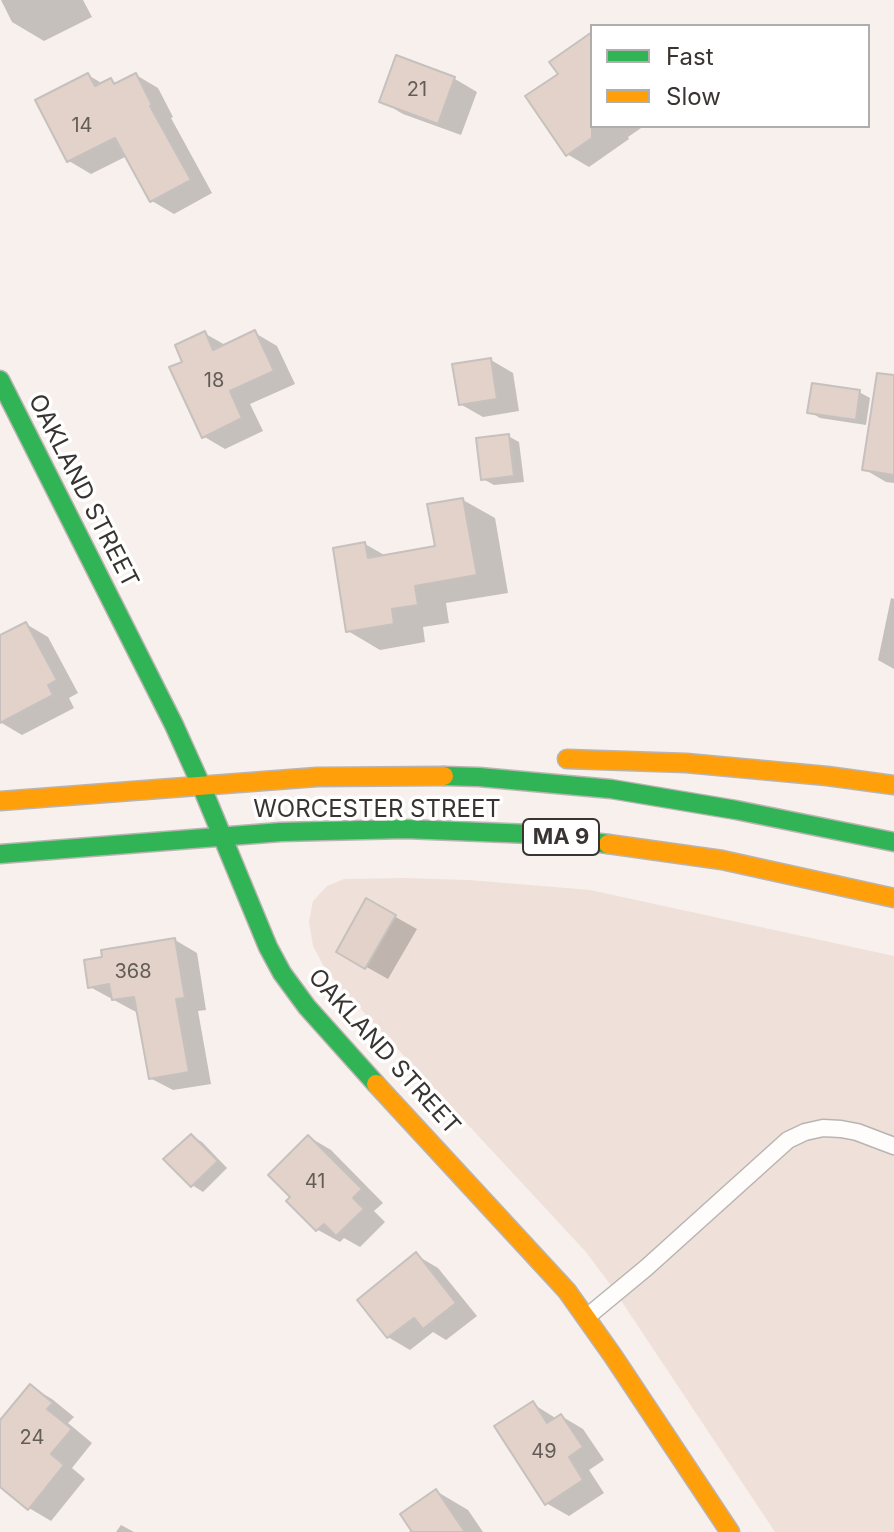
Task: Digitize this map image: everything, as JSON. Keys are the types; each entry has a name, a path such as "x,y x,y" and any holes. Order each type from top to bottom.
{"main road":[{"name":"OAKLAND STREET","path":"0,380 164,705 282,973 348,1053 550,1270 587,1317 730,1532"},
{"path":"547,760 686,763 894,785"},
{"path":"317,777 500,762"},
{"name":"WORCESTER STREET","path":"0,801 317,777 479,777 611,789 894,842"},
{"name":"WORCESTER STREET","path":"0,854 281,832 389,829 471,831 544,835 661,850 722,860 894,898"}],"lane":[{"path":"587,1317 788,1140 823,1128 841,1129 894,1146"}],"shaded area":[{"path":"405,878 590,890 894,956 894,1532 775,1532 586,1252 323,965 313,946 309,922 313,901 327,886 344,879"}],"building":[{"path":"590,33 592,138 566,156 525,96 558,74 549,62"},
{"path":"396,55 455,77 438,124 379,102"},
{"path":"88,73 95,86 111,78 114,84 136,73 150,106 191,180 150,202 115,138 67,162 35,100"},
{"path":"255,330 274,371 230,391 242,418 202,438 169,367 182,362 175,345 205,331 213,350"},
{"path":"491,358 497,399 459,405 452,364"},
{"path":"877,373 894,375 894,475 862,470"},
{"path":"812,383 860,390 856,420 807,413"},
{"path":"509,434 514,476 481,480 476,438"},
{"path":"463,498 477,575 415,586 418,605 392,609 394,624 346,632 333,548 365,542 368,558 435,546 427,504"},
{"path":"26,622 57,680 48,685 53,695 0,723 0,635"},
{"path":"366,898 396,915 365,969 336,952"},
{"path":"175,938 185,998 176,999 189,1072 149,1079 134,997 112,1000 109,984 88,988 84,960 102,957 101,950"},
{"path":"191,1134 218,1161 191,1187 163,1159"},
{"path":"308,1135 362,1189 353,1198 364,1209 336,1236 324,1224 316,1231 286,1201 290,1197 268,1175"},
{"path":"416,1252 456,1303 423,1329 414,1318 387,1338 357,1300"},
{"path":"30,1384 53,1403 47,1409 72,1429 51,1454 64,1465 28,1510 0,1487 0,1420"},
{"path":"533,1401 547,1423 561,1414 583,1447 569,1457 583,1480 545,1505 494,1426"},
{"path":"436,1489 465,1532 412,1532 400,1514"}],"traffic: fast":[{"path":"0,380 174,725 268,947 282,973 307,1007 376,1084"},
{"path":"444,776 611,789 894,842"},
{"path":"0,854 281,832 405,829 531,834 608,844"}],"traffic: slow":[{"path":"567,759 686,763 894,785"},
{"path":"0,801 317,777 444,776"},
{"path":"608,844 722,860 894,898"},
{"path":"376,1084 567,1291 730,1532"}]}
